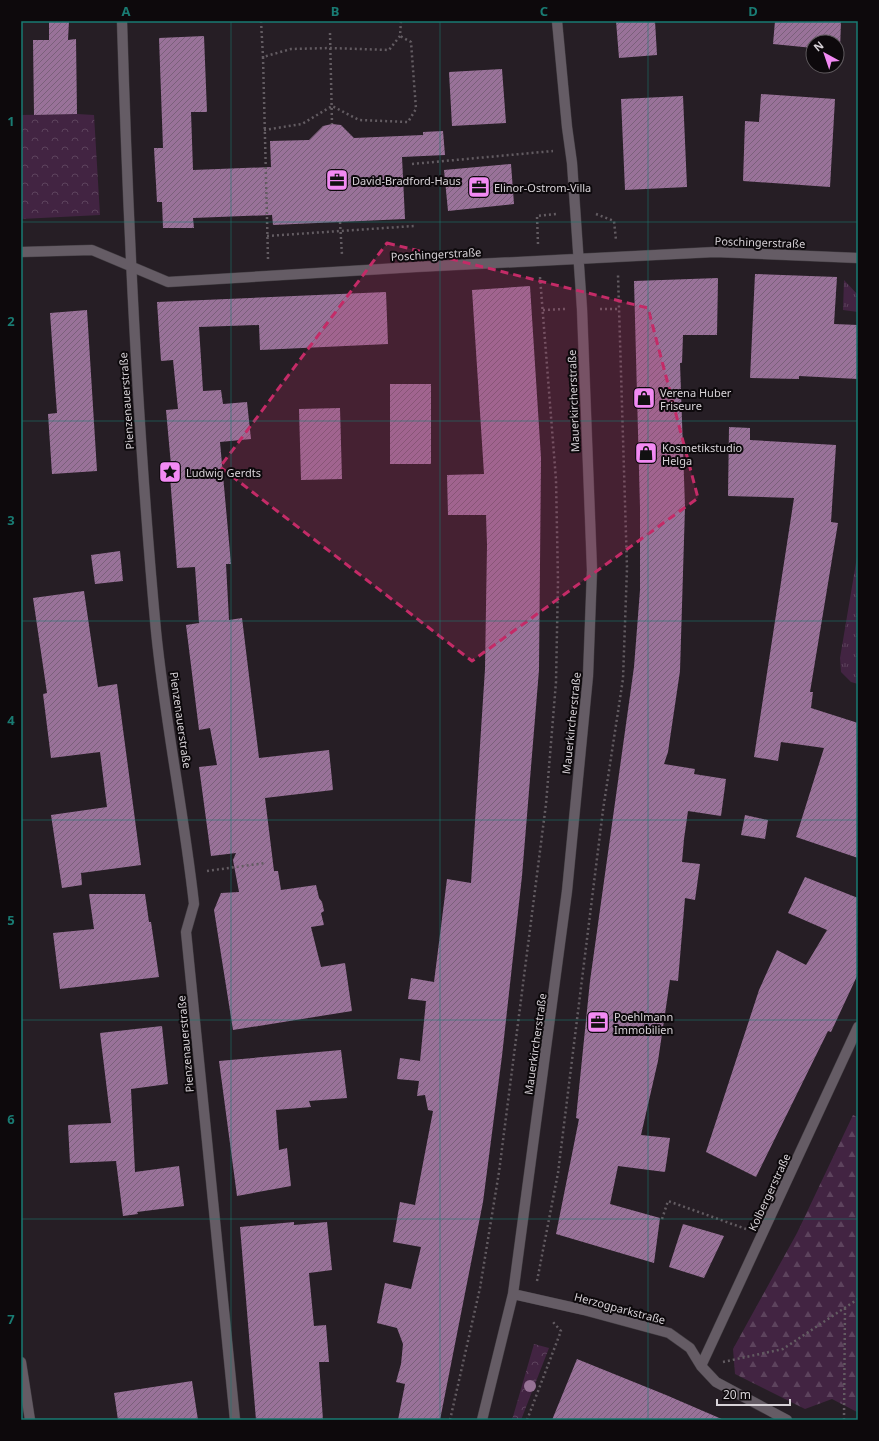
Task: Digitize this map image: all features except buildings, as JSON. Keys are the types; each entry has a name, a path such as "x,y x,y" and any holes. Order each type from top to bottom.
{"street":[{"name":"Pienzenauerstraße","path":"122,21 130,266 139,424 156,633 194,904 186,932 235,1420"},
{"name":"Mauerkircherstraße","path":"482,1420 513,1294 567,891 588,676 592,570 578,259 570,150 557,21"},
{"name":"Poschingerstraße","path":"21,252 92,250 168,282 268,275 715,252 858,258"},
{"name":"Kolbergerstraße","path":"701,1366 858,1027"},
{"name":"Herzogparkstraße","path":"513,1294 584,1310 669,1334 690,1348 701,1366 716,1382 787,1420"},
{"path":"21,1362 30,1420"}],"path":[{"path":"261,21 268,275"},
{"path":"263,57 291,49 330,48 389,50 400,36 402,21"},
{"path":"330,33 332,124"},
{"path":"332,106 359,120 408,122 416,110 411,42 400,36"},
{"path":"264,130 302,124 332,106"},
{"path":"412,164 570,150"},
{"path":"450,1420 480,1288 499,1172 546,804 556,682 558,581 556,480 539,261 537,216 557,214"},
{"path":"340,222 341,239"},
{"path":"267,236 414,226"},
{"path":"191,874 265,863"},
{"path":"662,1219 668,1201 762,1235"},
{"path":"701,1366 783,1349 858,1298"},
{"path":"844,1420 845,1307"}],"highlighted area":[{"path":"387,243 648,308 698,498 472,661 220,467"}],"green space":[{"path":"21,115 94,115 100,215 21,219"},
{"path":"844,280 858,295 858,312 843,310"},
{"path":"858,551 858,684 851,682 841,672 840,658"},
{"path":"853,1115 858,1117 858,1415 857,1412 832,1399 805,1409 735,1374 733,1349 797,1233"},
{"path":"534,1344 549,1348 521,1420 512,1420"}],"place":[{"name":"David-Bradford-Haus","path":"337,180"},
{"name":"Elinor-Ostrom-Villa","path":"479,187"},
{"name":"Verena Huber Friseure","path":"644,398"},
{"name":"Kosmetikstudio Helga","path":"646,453"},
{"name":"Ludwig Gerdts","path":"170,472"},
{"name":"Poehlmann Immobilien","path":"598,1022"}]}
